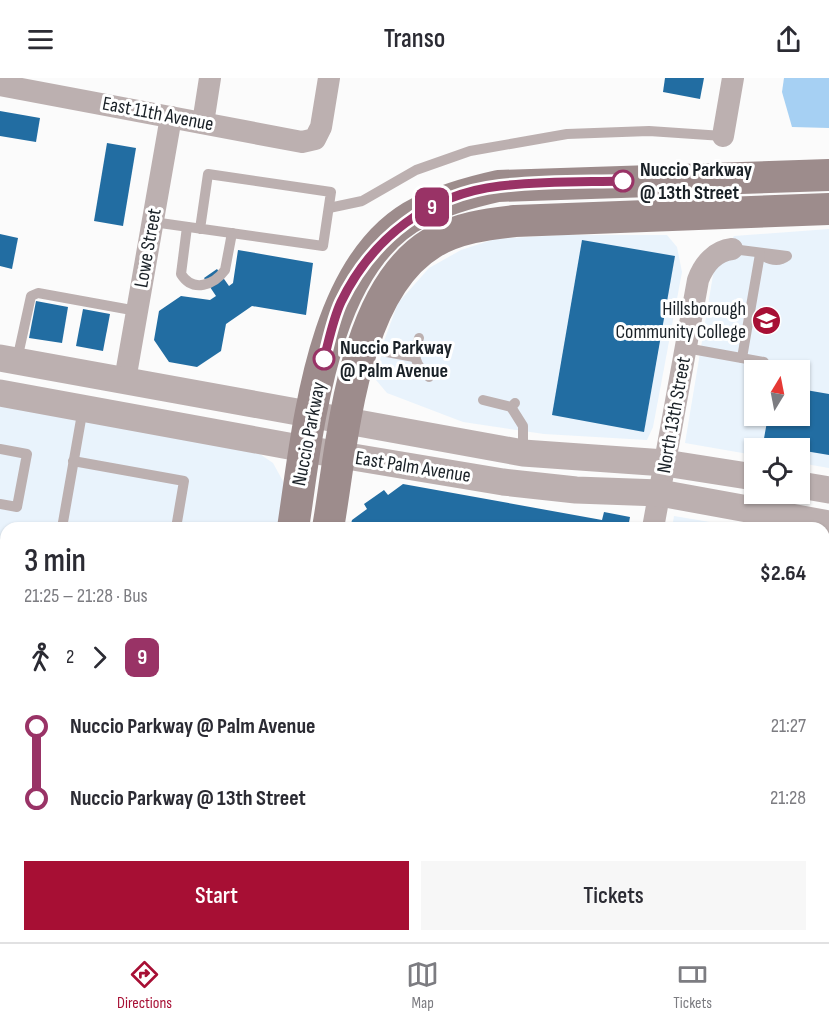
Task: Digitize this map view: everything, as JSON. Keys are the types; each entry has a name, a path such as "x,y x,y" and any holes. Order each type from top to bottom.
{"main road":[{"name":"Nuccio Parkway","path":"294,522 310,415 340,303 360,270 386,237 418,212 465,194 498,186 829,175"},
{"name":"Nuccio Parkway","path":"329,522 346,421 362,348 381,301 402,268 432,243 476,225 515,220 829,209"}],"street":[{"path":"203,123 210,78"},
{"name":"East 11th Avenue","path":"0,86 302,142 315,139 321,127 329,78"},
{"path":"723,136 733,78"},
{"name":"Lowe Street","path":"125,380 171,117"},
{"name":"North 13th Street","path":"654,522 701,273 717,254 732,249"},
{"name":"East Palm Avenue","path":"8,359 523,453 665,463 744,475"},
{"name":"East Palm Avenue","path":"0,393 305,449 513,483 576,490 660,493 818,522"},
{"path":"810,487 829,490"}],"lane":[{"path":"329,208 362,201 416,170 470,151 567,134 649,131 723,136"},
{"path":"153,222 200,229 323,246 331,192 208,174 200,229"},
{"path":"187,227 181,274 185,281 195,286 206,285 225,270 232,233"},
{"path":"732,249 760,254 742,358"},
{"path":"8,359 31,296 38,293 137,311"},
{"path":"419,338 414,357 420,369 429,377"},
{"path":"362,348 414,357"},
{"path":"686,348 753,360"},
{"path":"483,400 513,405 523,426 523,453"},
{"path":"63,522 83,408"},
{"path":"0,449 27,454 17,507 0,504"},
{"path":"74,461 184,481 177,522"}],"shaded area":[{"name":"Hillsborough Community College","path":"829,229 829,468 810,465 810,438 744,438 744,453 685,443 714,269 734,236"},
{"path":"562,235 667,235 677,247 682,272 653,427 647,440 544,434 463,422 387,393 376,380 384,341 398,303 429,268 461,250 495,239"},
{"path":"0,404 260,454 273,463 284,483 281,522 0,522"},
{"path":"674,516 710,522 673,522"}],"water":[{"path":"784,78 829,78 829,128 792,127 782,92"}],"building":[{"path":"665,78 704,78 700,99 663,92"},
{"path":"0,111 40,118 36,142 0,136"},
{"path":"107,143 136,148 123,226 94,221"},
{"path":"0,234 18,238 12,269 0,266"},
{"path":"582,240 675,256 644,432 552,415"},
{"path":"238,250 313,263 306,315 252,306 226,324 221,351 197,367 169,362 154,340 159,311 181,296 210,300 216,296 204,278 217,269 229,286 233,283"},
{"path":"36,301 68,307 62,343 29,338"},
{"path":"83,309 110,314 103,351 76,346"},
{"path":"810,391 829,394 829,455 810,452 810,438 764,438 766,426 810,426"},
{"path":"403,484 602,520 604,512 630,517 629,522 352,522 367,509 364,504 384,490 388,495"}],"bus line":[{"name":"9","path":"324,359 340,303 360,270 386,237 418,212 465,194 498,186 623,181"}],"place":[{"name":"Nuccio Parkway @ 13th Street","path":"623,181"},
{"name":"Hillsborough Community College","path":"767,320"},
{"name":"Nuccio Parkway @ Palm Avenue","path":"324,359"}]}
